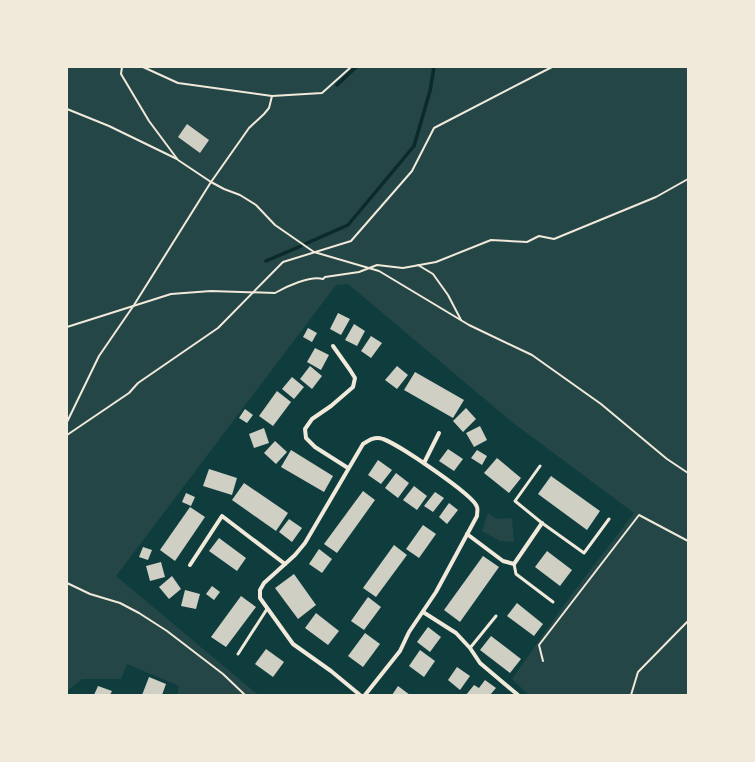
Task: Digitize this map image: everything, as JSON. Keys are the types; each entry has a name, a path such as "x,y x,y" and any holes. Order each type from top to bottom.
{"street":[{"path":"333,346 355,378 352,387 331,406 312,419 305,429 305,433 306,438 315,447 348,468"},
{"path":"424,463 438,433"},
{"path":"360,695 331,671 293,644 260,598 260,590 264,583 306,543 363,444 372,438 383,439 424,463 471,498 477,507 477,516 436,592 409,632 400,651 366,695"},
{"path":"190,565 222,516 285,564"},
{"path":"467,534 503,560 514,564 542,523"},
{"path":"423,612 456,633 470,648 480,664 518,695"}],"lane":[{"path":"540,466 516,501 542,523 584,553 609,519"},
{"path":"514,564 516,574 553,602"},
{"path":"238,654 267,609"},
{"path":"470,648 496,616"}],"path":[{"path":"122,67 121,74 149,121 178,160"},
{"path":"144,67 178,83 272,96 322,93 351,67"},
{"path":"67,435 129,393 138,383 218,328 283,262 351,240 412,171 434,128 552,67"},
{"path":"67,422 99,356 134,305 211,182 249,128 269,108 272,96"},
{"path":"67,109 108,126 178,160 211,182 240,195 256,205 275,225 314,252 379,271 461,321 532,355 601,404 667,459 688,473"},
{"path":"67,327 171,294 211,291 275,294 284,288 311,279 323,279 324,277 359,272 377,266 403,268 436,262 491,240 527,242 539,236 554,239 656,197 688,179"},
{"path":"418,265 433,274 448,295 461,321"},
{"path":"543,661 539,645 639,515 688,541"},
{"path":"67,583 90,594 120,604 139,613 167,631 223,674 245,695"},
{"path":"631,695 638,672 688,621"}],"shaded area":[{"path":"67,67 688,67 688,695 529,695 512,679 572,594 634,513 512,422 348,284 336,285 116,576 258,695 177,695 179,686 127,664 121,679 82,679 67,691"},
{"path":"488,513 497,519 512,518 514,542 500,541 482,531"}],"building":[{"path":"187,124 209,140 200,153 178,137"},
{"path":"338,313 350,319 341,335 330,329"},
{"path":"354,324 365,331 357,346 345,340"},
{"path":"308,328 317,333 312,342 303,337"},
{"path":"371,336 382,343 371,358 361,351"},
{"path":"315,348 329,355 321,370 307,362"},
{"path":"310,366 322,376 312,389 300,379"},
{"path":"397,366 408,375 397,389 385,380"},
{"path":"415,372 464,400 453,418 404,390"},
{"path":"292,377 304,387 294,399 282,389"},
{"path":"277,391 291,402 273,426 259,416"},
{"path":"466,408 476,419 463,432 453,421"},
{"path":"245,409 253,415 247,423 239,418"},
{"path":"480,426 487,440 474,447 466,433"},
{"path":"264,428 269,443 254,448 249,434"},
{"path":"275,441 287,452 276,464 264,453"},
{"path":"448,449 463,459 454,471 439,461"},
{"path":"291,450 333,476 324,492 281,467"},
{"path":"477,450 487,456 482,465 471,458"},
{"path":"497,458 521,478 509,493 484,473"},
{"path":"378,460 392,470 381,484 368,475"},
{"path":"209,469 237,478 232,495 203,486"},
{"path":"396,473 409,483 398,498 385,488"},
{"path":"551,476 600,511 587,530 538,494"},
{"path":"244,483 288,513 276,531 232,500"},
{"path":"414,486 427,496 417,510 403,500"},
{"path":"363,491 375,500 337,553 324,544"},
{"path":"435,492 444,498 433,512 424,506"},
{"path":"186,493 195,497 191,506 182,502"},
{"path":"449,503 458,510 447,524 439,517"},
{"path":"190,507 205,517 175,561 160,550"},
{"path":"289,519 302,528 292,542 279,532"},
{"path":"423,525 436,534 419,558 406,549"},
{"path":"219,538 246,558 237,571 209,551"},
{"path":"394,545 407,555 376,597 363,588"},
{"path":"143,547 152,550 148,560 139,557"},
{"path":"319,549 332,559 322,573 309,564"},
{"path":"547,551 572,570 560,586 535,567"},
{"path":"483,556 499,567 460,622 444,610"},
{"path":"161,562 165,577 150,581 146,566"},
{"path":"294,574 316,605 298,619 275,588"},
{"path":"172,576 181,589 169,599 159,587"},
{"path":"212,586 220,592 214,600 206,594"},
{"path":"185,590 200,594 196,609 181,606"},
{"path":"241,596 256,607 226,647 211,637"},
{"path":"368,597 381,607 364,630 351,621"},
{"path":"517,603 543,624 534,636 507,616"},
{"path":"316,613 339,631 328,645 305,628"},
{"path":"428,627 441,637 430,652 417,642"},
{"path":"365,633 380,644 363,667 348,656"},
{"path":"491,636 521,659 510,673 480,650"},
{"path":"266,649 284,662 273,677 255,664"},
{"path":"420,650 435,661 424,677 409,666"},
{"path":"457,667 470,676 460,690 448,680"},
{"path":"149,677 166,684 162,695 142,695"},
{"path":"485,680 496,688 490,695 466,695 474,685 479,688"},
{"path":"98,686 112,691 110,695 94,695"},
{"path":"398,686 410,695 392,695"}],"waterway":[{"path":"337,85 356,67"},
{"path":"305,244 348,225 414,146 430,91 434,67"},
{"path":"266,261 301,246"}]}
